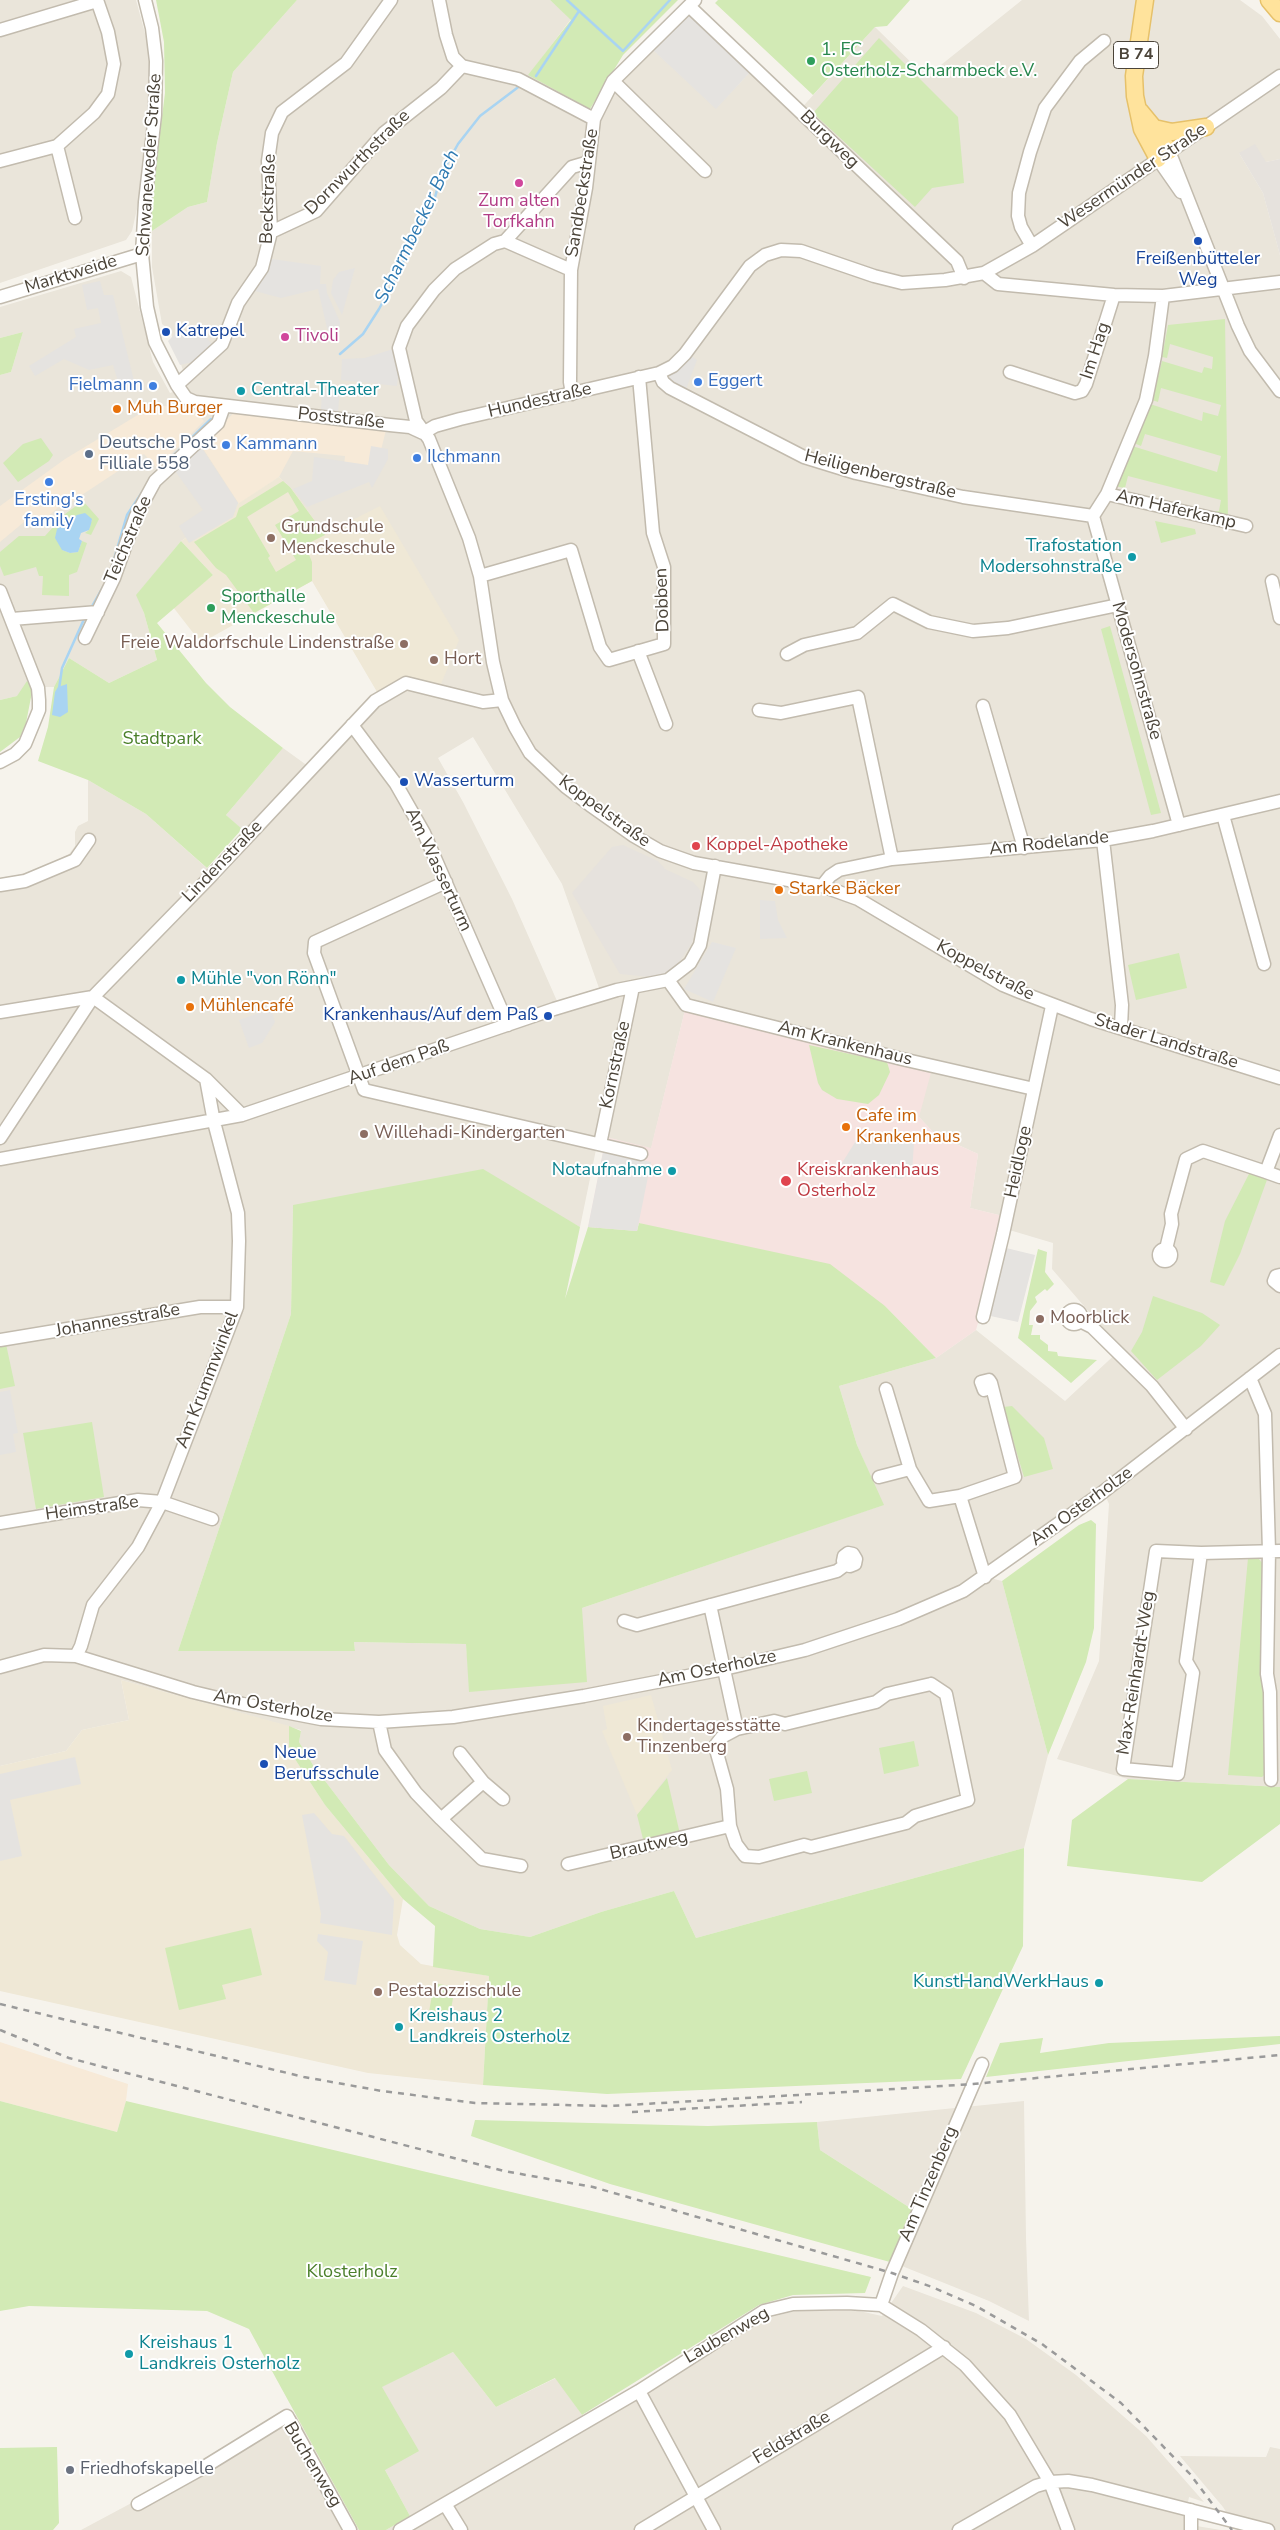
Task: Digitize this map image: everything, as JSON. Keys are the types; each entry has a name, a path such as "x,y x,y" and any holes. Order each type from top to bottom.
{"main road":[{"name":"B 74","path":"1138,109 1134,76 1145,0"},
{"path":"1269,0 1280,13"},
{"path":"1138,109 1154,128 1164,155"},
{"path":"1138,109 1142,129 1164,155"},
{"path":"1154,128 1172,132 1206,127"}],"street":[{"path":"0,30 97,0 108,32 114,64 108,94 94,113 57,146 0,160"},
{"name":"Schwaneweder Straße","path":"145,0 152,28 156,61 155,115 145,202 142,254 147,308 156,342 177,385"},
{"name":"Beckstraße","path":"177,385 222,344 238,303 262,268 272,232 268,161 272,133 282,112 346,63 391,0"},
{"path":"439,0 453,57 462,66 518,79 594,119"},
{"name":"Sandbeckstraße","path":"572,394 570,382 571,270 589,162 594,119 613,81 664,28 692,3"},
{"name":"Burgweg","path":"692,3 956,261 964,278"},
{"path":"1032,246 1021,227 1018,216 1019,193 1045,108 1080,61 1104,41"},
{"name":"Dornwurthstraße","path":"272,232 316,210 384,133 440,88 462,66"},
{"name":"Wesermünder Straße","path":"964,278 984,274 1032,246 1280,76"},
{"path":"613,81 705,171"},
{"path":"57,146 75,218"},
{"path":"1164,155 1201,229 1222,288 1250,351 1280,391"},
{"path":"571,270 505,241 572,167 589,162"},
{"name":"Koppelstraße","path":"505,241 488,247 455,269 434,290 407,326 399,348 416,421 429,439 469,538 480,576 493,662 502,700 514,727 530,753 566,787 634,836 660,851 681,859 822,886 858,899 1002,985 1052,1006"},
{"name":"Hundestraße","path":"423,433 436,426 460,419 639,378 659,373 673,366 685,354 750,266 764,255 781,250 801,251 874,276 902,283 964,278"},
{"name":"Marktweide","path":"0,297 142,254"},
{"path":"984,274 998,284 1114,295 1163,296 1280,282"},
{"name":"Im Hag","path":"1010,372 1075,393 1082,391 1114,295"},
{"path":"1093,516 1107,494 1146,400 1155,356 1163,296"},
{"name":"Heiligenbergstraße","path":"659,373 663,382 670,388 805,458 856,473 963,497 1093,516"},
{"name":"Dobben","path":"480,576 571,550 600,647 609,660 664,644 664,568 653,533 639,378"},
{"name":"Poststraße","path":"177,385 186,398 195,402 403,426 423,433"},
{"name":"Teichstraße","path":"85,638 91,612 114,578 136,516 155,481 218,423 224,406"},
{"name":"Am Haferkamp","path":"1107,494 1246,526"},
{"name":"Modersohnstraße","path":"1093,516 1180,825"},
{"path":"1272,581 1280,618"},
{"path":"0,591 12,619 30,672 38,688 39,700 35,722 25,744 15,754 0,762"},
{"path":"787,654 804,645 857,633 893,604 930,622 973,630 1008,628 1118,605"},
{"path":"12,619 91,612"},
{"path":"638,651 666,724"},
{"name":"Lindenstraße","path":"0,1138 93,997 375,701 406,683 483,702 502,700"},
{"path":"759,710 781,713 858,697 892,859"},
{"path":"984,706 1024,848"},
{"name":"Am Wasserturm","path":"352,725 396,784 424,833 508,1025"},
{"name":"Am Rodelande","path":"822,886 830,876 839,870 892,859 1103,840 1180,825 1280,801"},
{"path":"1222,814 1264,964"},
{"path":"0,886 24,881 75,860 89,840"},
{"path":"1103,840 1122,1005 1121,1027"},
{"name":"Auf dem Paß","path":"0,1159 214,1122 242,1115 618,990 668,980 690,963 700,945 715,866"},
{"path":"446,882 315,942 314,953 364,1090 641,1154"},
{"name":"Am Krankenhaus","path":"668,980 686,1005 902,1059 1034,1089"},
{"name":"Kornstraße","path":"600,1144 633,987"},
{"path":"0,1012 93,997 206,1079 242,1115"},
{"name":"Stader Landstraße","path":"1052,1006 1280,1078"},
{"name":"Heidloge","path":"983,1317 1004,1234 1052,1006"},
{"name":"Am Krummwinkel","path":"76,1656 81,1646 93,1605 138,1547 162,1502 237,1307 240,1242 238,1212 214,1122 206,1079"},
{"path":"1266,1172 1280,1135"},
{"path":"1166,1249 1172,1224 1171,1214 1186,1159 1203,1151 1280,1177"},
{"path":"1280,1275 1276,1276 1274,1281 1280,1286"},
{"name":"Johannesstraße","path":"0,1340 200,1307 237,1307"},
{"path":"1080,1321 1092,1327 1152,1386 1186,1428"},
{"name":"Am Osterholze","path":"0,1667 44,1656 76,1656 193,1692 243,1704 321,1719 379,1722 452,1717 584,1696 724,1669 805,1650 898,1619 963,1591 1099,1495 1280,1355"},
{"path":"1250,1378 1265,1414 1274,1551 1267,1645 1275,1729 1271,1780"},
{"path":"886,1390 910,1468 929,1500 960,1496 1015,1477 991,1387"},
{"path":"879,1477 910,1468"},
{"path":"960,1496 985,1577"},
{"name":"Heimstraße","path":"0,1523 138,1500 162,1502 212,1518"},
{"name":"Max-Reinhardt-Weg","path":"1201,1553 1186,1661 1193,1673 1178,1774 1122,1769 1156,1551 1201,1553 1274,1551"},
{"path":"624,1621 637,1625 837,1570 845,1565"},
{"path":"710,1605 738,1729"},
{"path":"931,1684 946,1694 968,1800 915,1816 906,1824 811,1847 804,1845 759,1857 745,1856 736,1844 730,1826 727,1789 715,1746 722,1737 738,1729 774,1721 786,1724 876,1702 886,1694 931,1684"},
{"path":"379,1722 385,1750 416,1793 441,1819 482,1860 521,1866"},
{"path":"460,1753 483,1782 503,1799"},
{"path":"441,1819 483,1782"},
{"name":"Brautweg","path":"568,1864 730,1826"},
{"name":"Am Tinzenberg","path":"881,2305 892,2273 982,2064"},
{"name":"Laubenweg","path":"400,2530 639,2390 764,2312 793,2304 881,2305"},
{"path":"881,2305 944,2347 965,2366 1010,2415 1050,2482 1068,2530"},
{"name":"Feldstraße","path":"641,2530 944,2347"},
{"path":"639,2390 714,2530"},
{"name":"Buchenweg","path":"138,2504 201,2470 287,2416 350,2530"},
{"path":"959,2530 1021,2493 1050,2482 1068,2481 1092,2485 1268,2530"},
{"path":"445,2504 461,2530"},
{"path":"1191,2510 1191,2530"}],"shaded area":[{"path":"0,0 136,0 153,63 152,142 132,231 126,240 0,283"},
{"path":"297,0 550,0 571,19 529,75 598,113 615,84 648,45 716,108 752,70 797,113 875,27 926,77 1022,0 1240,0 1262,16 1280,39 1280,159 1266,162 1239,153 1263,193 1280,255 1280,1787 1128,1779 1057,1759 1099,1661 1109,1504 1102,1488 986,1577 1002,1581 1048,1755 1024,1848 696,1938 674,1891 601,1912 530,1937 480,1929 429,1906 389,1865 313,1765 299,1742 301,1730 121,1680 129,1720 82,1730 66,1751 0,1766 0,880 39,869 69,854 75,846 75,832 78,826 88,821 88,780 146,814 219,879 254,841 226,815 283,748 312,769 389,693 325,535 290,487 279,477 181,541 137,595 157,660 109,683 69,658 54,687 33,687 17,696 0,700 0,375 11,372 23,332 0,338 0,307 121,271 131,277 153,362 170,393 188,386 170,330 162,324 152,267 152,231 188,207 207,202 217,143 233,72","holes":["473,737 562,884 599,988 557,1001 512,899 463,802 438,758","685,1010 919,1117 936,1135 978,1154 970,1208 1007,1217 1006,1229 1053,1243 1052,1269 1121,1349 1065,1401 976,1330 936,1358 839,1386 857,1445 883,1505 582,1608 470,1692 466,1644 354,1642 355,1651 178,1651 291,1314 293,1205 569,1221 580,1227 599,1135 651,1149"]},
{"path":"689,12 752,70 716,109 653,50"},
{"path":"1255,144 1266,162 1280,159 1280,255 1263,193 1239,153"},
{"path":"272,259 321,266 320,284 326,284 327,293 340,322 339,331 330,333 327,328 318,289 281,298 255,291"},
{"path":"355,268 342,315 331,293 333,280 339,272"},
{"path":"100,281 104,295 113,295 134,381 119,385 113,365 89,370 64,359 35,376 29,366 76,337 74,329 101,323 98,308 87,310 82,285"},
{"path":"198,329 212,344 196,361 180,365 168,341 176,333"},
{"path":"393,349 399,368 397,386 341,380 342,359 365,358"},
{"path":"690,355 697,360 685,392 667,378"},
{"path":"322,388 340,389 338,413 321,412"},
{"path":"158,405 194,410 204,421 157,468 144,454 62,508 60,506 40,523 28,526 24,522 0,542 0,506 65,459 146,410"},
{"path":"235,412 386,430 376,470 344,466 345,456 293,451 279,477 239,504 200,444"},
{"path":"199,444 238,503 233,517 189,543 179,526 203,510 173,468"},
{"path":"371,446 388,449 388,459 372,488 369,482 307,507 293,489 312,481 314,457 368,465"},
{"path":"279,477 290,487 325,534 380,506 459,640 439,689 406,683 380,697 312,581 201,643 173,607 213,575 181,541"},
{"path":"623,845 658,861 665,869 693,882 700,890 702,898 692,943 677,965 665,974 650,977 620,974 572,893 612,847"},
{"path":"760,900 775,901 778,920 787,938 760,939"},
{"path":"712,942 736,948 713,1002 684,989"},
{"path":"271,1009 275,1022 262,1043 249,1048 239,1020"},
{"name":"Kreiskrankenhaus Osterholz","path":"685,1010 932,1069 919,1117 936,1135 978,1154 970,1208 1007,1217 976,1330 936,1358 885,1306 639,1223 637,1231 588,1227 606,1137 651,1148"},
{"path":"857,1139 914,1142 912,1173 901,1179 839,1168"},
{"path":"603,1152 651,1162 637,1231 588,1227"},
{"path":"1002,1247 1035,1255 1018,1322 986,1315"},
{"path":"10,1390 18,1433 13,1434 16,1452 0,1455 0,1392"},
{"path":"121,1680 289,1726 289,1750 325,1805 403,1899 397,1935 400,1945 421,1964 489,1976 483,2085 368,2073 0,1991 0,1766 66,1751 82,1730 129,1720"},
{"path":"651,1695 672,1770 637,1815 602,1731 607,1729 603,1706"},
{"path":"75,1757 81,1784 10,1800 22,1856 0,1861 0,1774"},
{"path":"314,1813 332,1834 344,1836 394,1900 392,1935 320,1923 321,1914 302,1815"},
{"path":"318,1934 363,1941 356,1985 324,1980 328,1952 317,1941"},
{"path":"0,2042 128,2084 126,2101 117,2132 0,2101"},
{"path":"1024,2101 1029,2321 989,2301 897,2264 918,2213 820,2150 817,2122"},
{"path":"903,2286 976,2313 1026,2339 1076,2375 1146,2436 1204,2502 1189,2497 1184,2524 1221,2530 386,2530 410,2516 385,2470 381,2387 453,2352 496,2407 556,2378 589,2425 731,2337 768,2318 795,2311 859,2311 882,2316"},
{"path":"296,2415 359,2530 81,2530"},
{"path":"1270,2447 1280,2449 1280,2530 1238,2530 1223,2507 1180,2456 1266,2457"}],"green space":[{"path":"156,0 297,0 233,72 217,143 207,202 188,207 152,231 151,205 165,93 164,42"},
{"path":"550,0 678,0 623,55 590,109 528,75 571,20"},
{"name":"1. FC Osterholz-Scharmbeck e.V.","path":"718,0 910,0 887,26 875,27 813,95 715,3"},
{"path":"879,38 958,117 964,183 932,188 915,207 813,113"},
{"path":"1225,319 1228,518 1213,515 1214,511 1219,511 1221,500 1128,476 1125,488 1114,486 1132,446 1217,472 1221,456 1145,434 1141,446 1134,443 1150,404 1202,421 1203,412 1218,416 1221,405 1161,388 1158,402 1152,400 1162,361 1202,373 1204,367 1212,369 1213,357 1170,344 1167,358 1162,357 1168,325"},
{"path":"23,332 11,372 0,375 0,338"},
{"path":"41,438 53,455 49,461 18,482 3,463 23,444"},
{"path":"283,481 290,487 325,535 305,545 312,562 312,581 254,613 226,575 216,568 194,542 236,517 239,508","holes":["288,492 299,511 275,525 296,560 276,572 268,558 270,556 247,517"]},
{"path":"83,501 99,519 91,535 85,533 89,530 92,519 62,550 70,553 78,552 82,541 87,543 77,572 69,575 69,596 42,595 43,576 39,576 36,567 4,576 0,566 0,552 19,536 45,536 65,514"},
{"path":"1155,521 1195,529 1196,534 1161,543"},
{"name":"Stadtpark","path":"181,541 213,575 157,623 206,683 230,707 283,748 226,815 242,829 207,868 146,814 88,780 38,761 48,727 54,687 69,658 109,683 157,660 144,613 136,595"},
{"path":"1110,626 1161,813 1151,815 1101,629"},
{"path":"27,681 33,687 26,723 20,737 0,752 0,700 17,696"},
{"path":"1179,953 1187,988 1136,1000 1128,965"},
{"path":"809,1045 887,1062 890,1072 879,1095 868,1104 837,1099 822,1090 818,1083"},
{"path":"483,1169 580,1227 565,1299 588,1227 637,1231 639,1223 830,1264 885,1306 936,1358 839,1386 857,1445 884,1505 582,1608 587,1682 469,1692 466,1644 354,1642 355,1651 178,1651 291,1314 293,1205"},
{"path":"1251,1170 1268,1177 1240,1254 1224,1286 1210,1282 1225,1221"},
{"path":"1038,1249 1047,1252 1045,1272 1054,1284 1047,1291 1045,1289 1035,1297 1037,1302 1030,1311 1029,1325 1033,1325 1031,1335 1040,1335 1040,1339 1048,1345 1048,1351 1057,1352 1058,1356 1097,1360 1071,1383 1018,1338"},
{"path":"1153,1296 1202,1313 1220,1325 1201,1346 1157,1380 1131,1351 1142,1332"},
{"path":"6,1344 15,1386 0,1389 0,1346"},
{"path":"1012,1406 1044,1438 1053,1469 1024,1477 1003,1407"},
{"path":"92,1422 104,1497 36,1509 23,1433"},
{"path":"1091,1520 1096,1524 1094,1628 1086,1662 1048,1755 1002,1581 1079,1525"},
{"path":"1250,1556 1258,1558 1263,1564 1268,1771 1262,1777 1228,1775 1248,1558"},
{"path":"289,1726 301,1731 299,1742 313,1765 389,1865 429,1906 480,1929 530,1937 601,1912 674,1891 696,1938 1024,1848 1023,1946 961,2079 607,2094 483,2085 489,1976 433,1967 435,1926 403,1899 325,1805 289,1750"},
{"path":"914,1741 919,1766 884,1774 879,1748"},
{"path":"807,1771 812,1793 774,1801 769,1779"},
{"path":"667,1778 680,1834 644,1843 637,1815"},
{"path":"1128,1779 1280,1787 1280,1824 1202,1882 1067,1866 1072,1820"},
{"path":"251,1928 262,1975 222,1985 226,1999 179,2010 165,1948"},
{"path":"434,1983 455,1987 450,2015 429,2012"},
{"path":"1280,2036 1280,2044 986,2077 1000,2043 1043,2038 1040,2053 1109,2043"},
{"name":"Klosterholz","path":"0,2101 117,2132 126,2101 871,2277 865,2293 793,2295 759,2305 582,2415 555,2378 496,2407 453,2352 382,2387 419,2451 385,2470 410,2516 386,2530 359,2530 249,2329 207,2311 29,2306 0,2311"},
{"path":"475,2120 708,2126 817,2122 820,2150 918,2213 897,2264 610,2184 471,2136"},
{"path":"57,2447 59,2523 53,2530 0,2530 0,2448"}],"water":[{"path":"85,513 92,519 89,530 81,533 79,539 82,541 78,552 70,553 62,550 55,538 57,529 77,515"},
{"path":"67,684 68,712 60,717 52,715 55,692 58,687"}],"waterway":[{"path":"567,0 623,51 670,0"},
{"name":"Scharmbecker Bach","path":"536,76 579,11"},
{"name":"Scharmbecker Bach","path":"340,354 363,334 379,309 400,270 415,233 434,201 441,175 458,144 480,116 521,85"},
{"name":"Scharmbecker Bach","path":"171,458 211,419"},
{"name":"Scharmbecker Bach","path":"112,566 127,515 143,491"},
{"name":"Scharmbecker Bach","path":"91,608 103,587"},
{"name":"Scharmbecker Bach","path":"59,689 62,668 85,617"}],"railway":[{"path":"0,2004 304,2077 382,2091 475,2103 610,2106 831,2093 973,2084 1280,2055"},
{"path":"0,2030 69,2058 504,2171 593,2187 892,2273 932,2287 976,2306 1042,2344 1121,2403 1190,2474 1232,2530"},
{"path":"632,2112 802,2102"}],"place":[{"name":"1. FC Osterholz-Scharmbeck e.V.","path":"811,61"},
{"name":"Zum alten Torfkahn","path":"519,183"},
{"name":"Freißenbütteler Weg","path":"1198,241"},
{"name":"Katrepel","path":"166,332"},
{"name":"Tivoli","path":"285,337"},
{"name":"Eggert","path":"698,382"},
{"name":"Fielmann","path":"153,386"},
{"name":"Central-Theater","path":"241,391"},
{"name":"Muh Burger","path":"117,409"},
{"name":"Kammann","path":"226,445"},
{"name":"Deutsche Post Filliale 558","path":"89,454"},
{"name":"Ilchmann","path":"417,458"},
{"name":"Ersting's family","path":"49,482"},
{"name":"Grundschule Menckeschule","path":"271,538"},
{"name":"Trafostation Modersohnstraße","path":"1132,557"},
{"name":"Sporthalle Menckeschule","path":"211,608"},
{"name":"Freie Waldorfschule Lindenstraße","path":"404,644"},
{"name":"Hort","path":"434,660"},
{"name":"Wasserturm","path":"404,782"},
{"name":"Koppel-Apotheke","path":"696,846"},
{"name":"Starke Bäcker","path":"779,890"},
{"name":"Mühle \"von Rönn\"","path":"181,980"},
{"name":"Mühlencafé","path":"190,1007"},
{"name":"Krankenhaus/Auf dem Paß","path":"548,1016"},
{"name":"Cafe im Krankenhaus","path":"846,1127"},
{"name":"Willehadi-Kindergarten","path":"364,1134"},
{"name":"Notaufnahme","path":"672,1171"},
{"name":"Kreiskrankenhaus Osterholz","path":"786,1181"},
{"name":"Moorblick","path":"1040,1319"},
{"name":"Kindertagesstätte Tinzenberg","path":"627,1737"},
{"name":"Neue Berufsschule","path":"264,1764"},
{"name":"KunstHandWerkHaus","path":"1099,1983"},
{"name":"Pestalozzischule","path":"378,1992"},
{"name":"Kreishaus 2 Landkreis Osterholz","path":"399,2027"},
{"name":"Kreishaus 1 Landkreis Osterholz","path":"129,2354"},
{"name":"Friedhofskapelle","path":"70,2470"}]}
